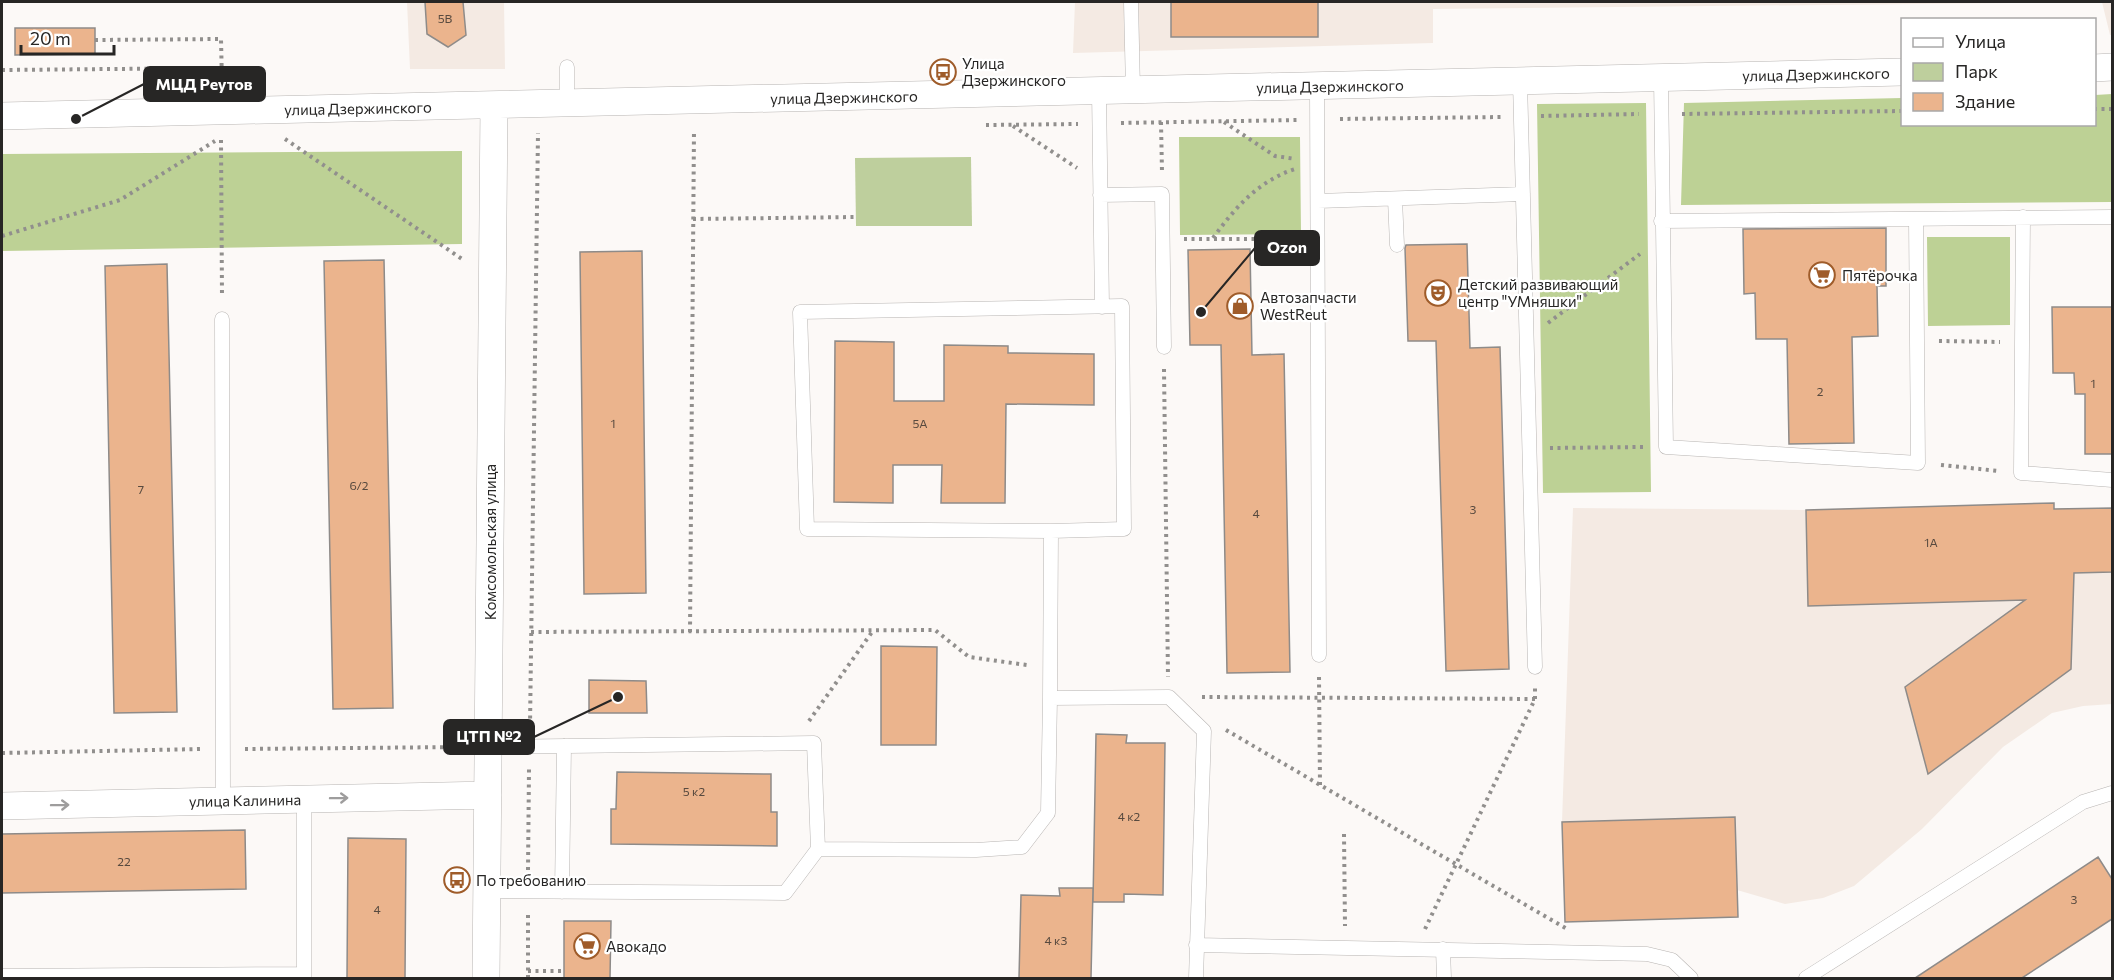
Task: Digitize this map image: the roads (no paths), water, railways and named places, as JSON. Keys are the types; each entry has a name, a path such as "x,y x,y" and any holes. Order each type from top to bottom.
{"street":[{"path":"2096,68 2112,67"},
{"name":"улица Дзержинского","path":"2,116 1901,72"},
{"name":"Комсомольская улица","path":"486,978 494,106"},
{"name":"улица Калинина","path":"2,806 488,795"}],"lane":[{"path":"1131,2 1133,90"},
{"path":"567,67 567,103"},
{"path":"1661,78 1661,239 1666,447 1918,463 1916,219"},
{"path":"1521,81 1535,667"},
{"path":"1317,86 1319,655"},
{"path":"1099,91 1102,306"},
{"path":"1100,195 1162,194 1164,347"},
{"path":"1318,201 1523,194"},
{"path":"1395,199 1397,245"},
{"path":"1661,221 2112,217"},
{"path":"2023,218 2020,473 2112,480"},
{"path":"1122,306 1124,529 1051,531 807,529 800,312 1122,306"},
{"path":"222,319 223,801"},
{"path":"818,849 1022,847 1048,813 1051,531"},
{"path":"1050,698 1169,696 1204,731 1196,978"},
{"path":"488,891 784,893 818,849 814,743 489,747"},
{"path":"562,892 564,746"},
{"path":"1806,978 2083,802 2112,793"},
{"path":"2,976 304,976 304,799"},
{"path":"1196,945 1647,954 1672,960 1691,978"},
{"path":"1443,949 1443,978"}],"place":[{"name":"Улица Дзержинского","path":"943,72"},
{"name":"МЦД Реутов","path":"76,119"},
{"name":"Пятёрочка","path":"1822,275"},
{"name":"Детский развивающий центр \"УМняшки\"","path":"1438,293"},
{"name":"Автозапчасти WestReut","path":"1240,306"},
{"name":"Ozon","path":"1201,312"},
{"name":"ЦТП №2","path":"618,697"},
{"name":"По требованию","path":"457,880"},
{"name":"Авокадо","path":"587,946"}]}
